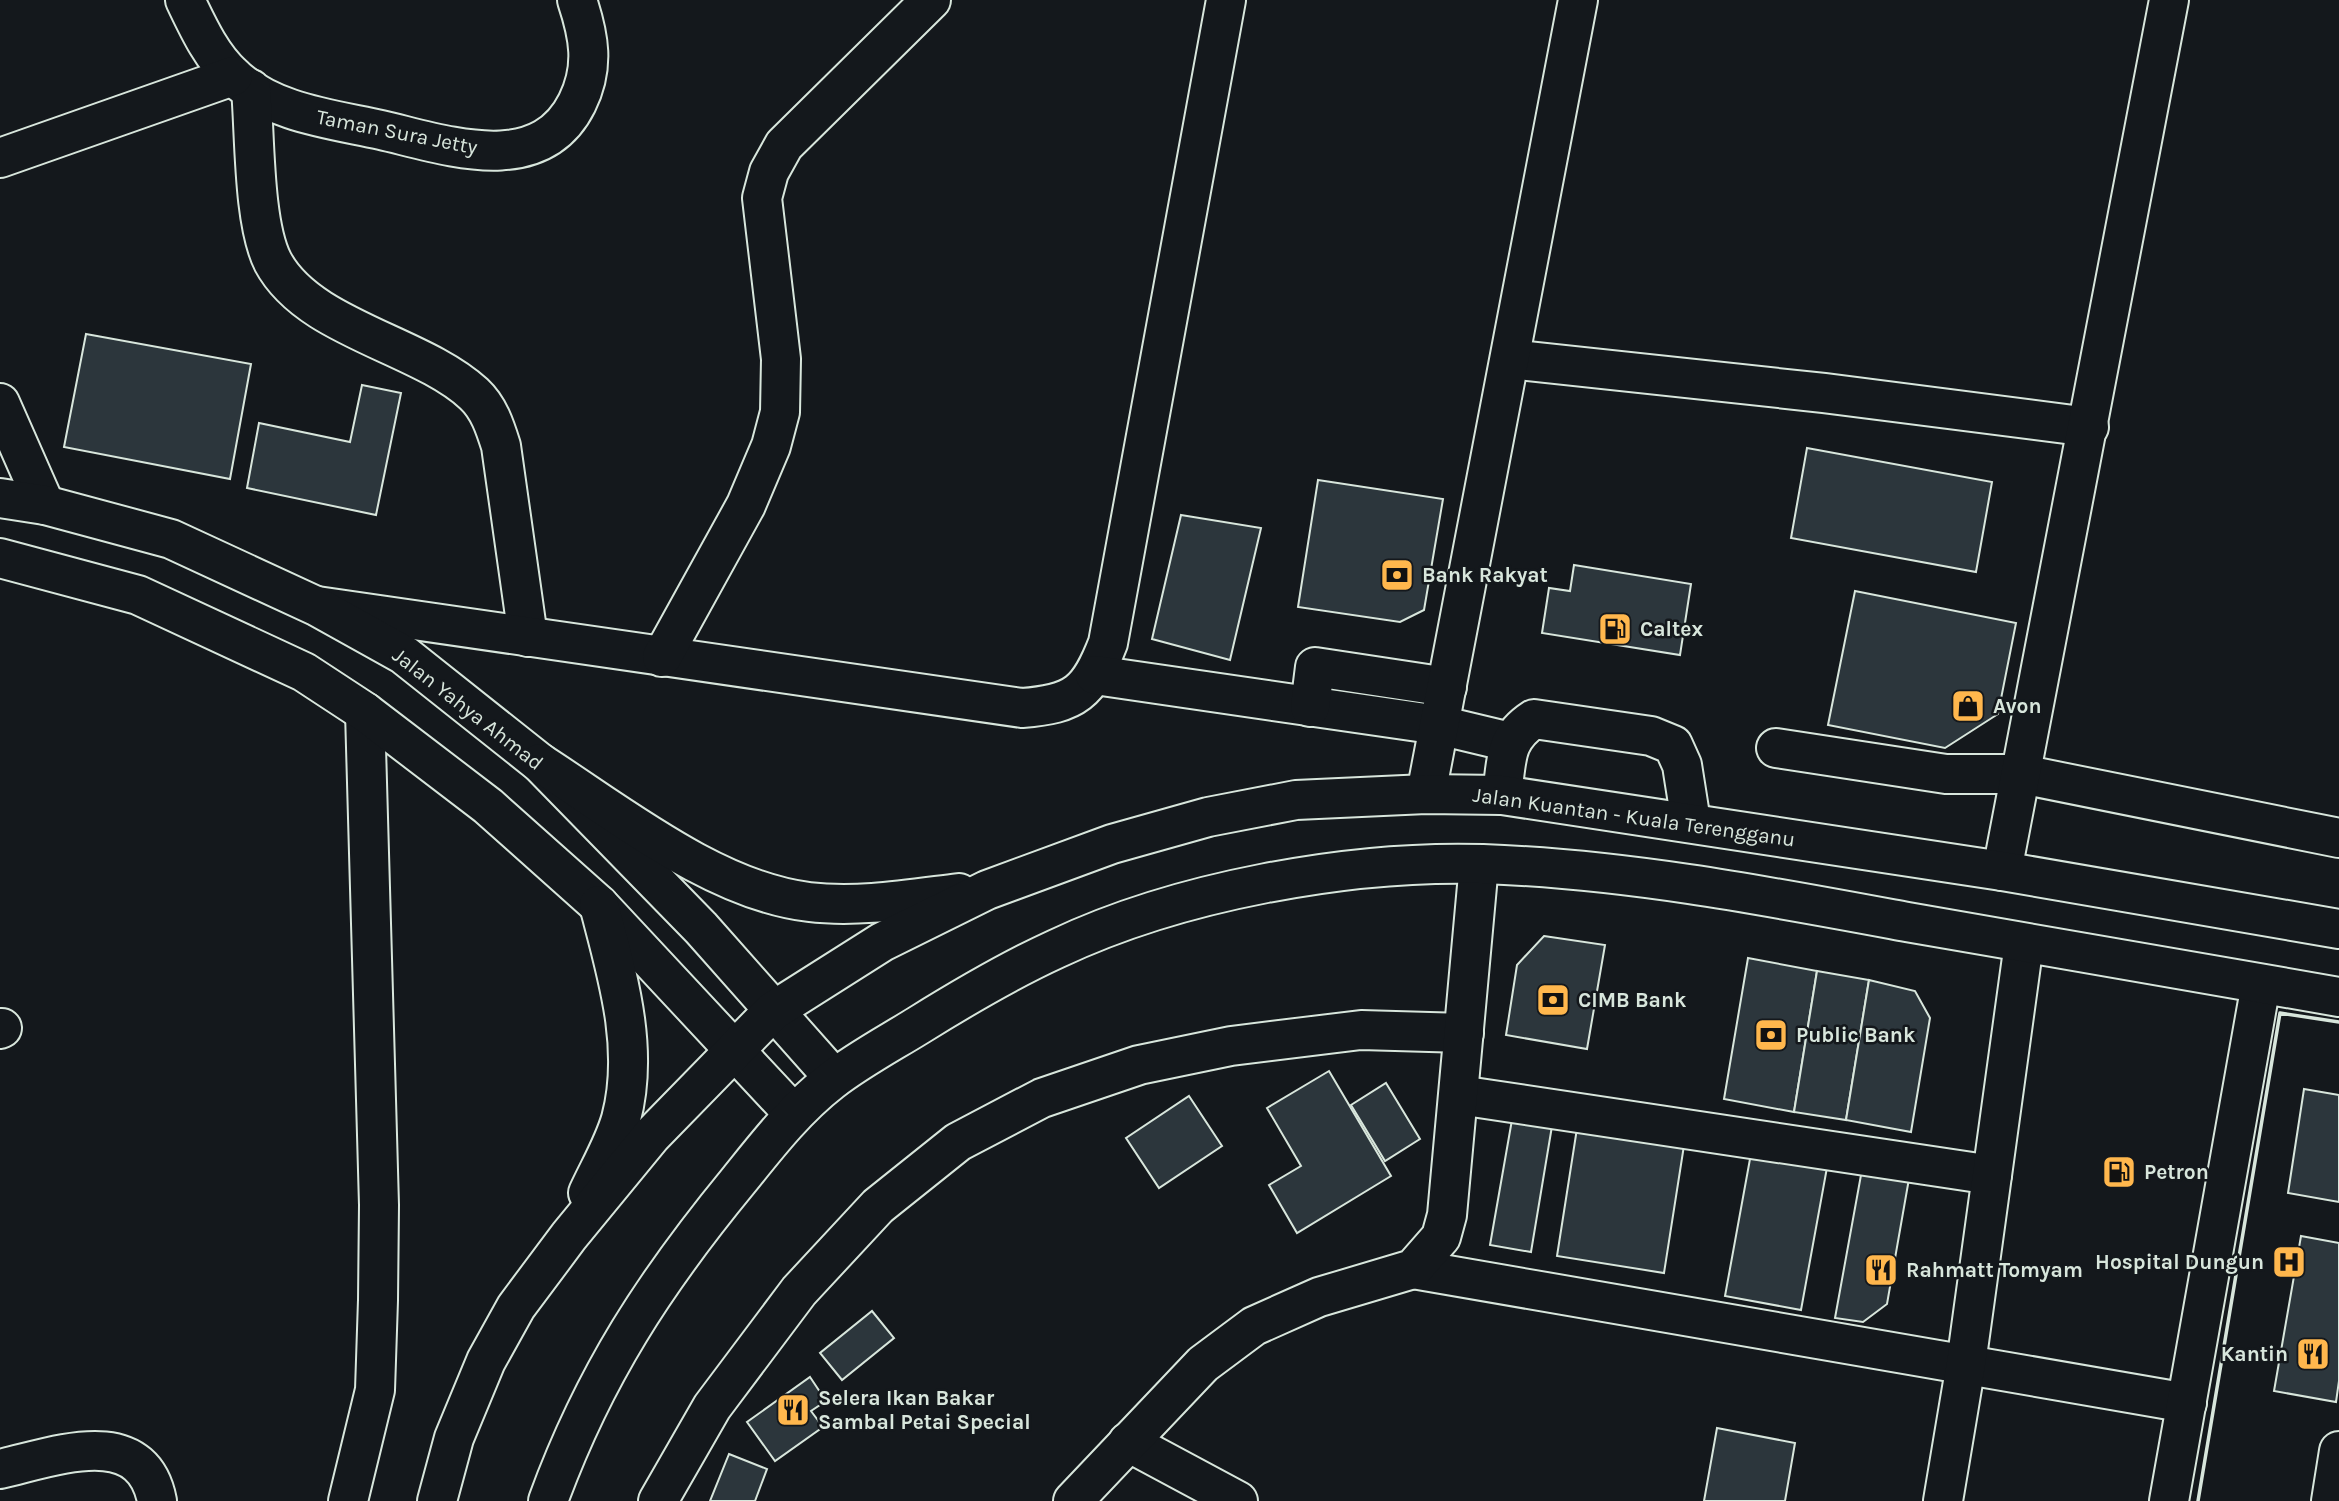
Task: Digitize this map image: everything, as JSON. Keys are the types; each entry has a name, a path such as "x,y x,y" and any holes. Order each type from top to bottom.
{"main road":[{"name":"Taman Sura Jetty","path":"186,0 202,38 242,83 267,100 306,114 466,149 496,152 523,148 547,139 568,121 582,92 590,66 587,31 577,0"},
{"path":"662,657 746,505 771,446 780,412 781,359 762,198 769,172 784,145 931,0"},
{"path":"316,606 1022,708 1055,706 1078,693 1095,675 1108,643 1226,0"},
{"path":"1426,794 1578,0"},
{"path":"2002,871 2169,0"},
{"path":"0,158 242,83 265,240 285,282 306,301 454,379 476,396 492,419 501,446 528,638"},
{"path":"1510,359 1824,393 2089,428"},
{"path":"0,403 45,505"},
{"name":"Jalan Yahya Ahmad","path":"0,498 45,505 171,539 316,606 404,655 540,763 701,928 834,1078"},
{"path":"4,564 138,595 304,672 365,712 488,806 599,905 733,1053 793,1113"},
{"path":"1310,707 1315,667 1447,687"},
{"path":"1095,675 1439,725 1510,742"},
{"path":"348,1501 375,1390 378,1300 379,1205 365,712"},
{"path":"1502,795 1510,742 1517,730 1534,719 1651,736 1673,745 1682,765 1691,821"},
{"path":"1776,748 1946,774 2021,774 2339,838"},
{"path":"540,763 714,873 776,896 810,902 872,903 987,890"},
{"name":"Jalan Kuantan - Kuala Terengganu","path":"437,1501 454,1438 486,1361 516,1307 569,1236 652,1135 774,1011 882,942 987,890 1112,844 1209,817 1296,800 1426,794 1502,795 1691,821 2339,929"},
{"path":"1413,1269 1441,1237 1447,1214 1479,864"},
{"path":"548,1501 563,1460 628,1330 681,1251 793,1113 834,1078 986,983 1061,946 1130,920 1215,895 1296,877 1364,869 1479,864 1618,874 1768,896 2339,997"},
{"path":"569,1236 621,1119 627,1075 622,993 599,905"},
{"path":"1943,1501 1966,1364 2024,943"},
{"path":"2169,1501 2261,984"},
{"path":"658,1501 712,1407 799,1291 878,1206 958,1142 1042,1098 1139,1065 1231,1046 1361,1030 1464,1033"},
{"path":"1459,1095 1992,1175"},
{"path":"1073,1501 1203,1364 1254,1326 1318,1297 1413,1269 2186,1403"},
{"path":"1128,1443 1238,1501"},
{"path":"0,1469 77,1451 95,1450 123,1455 148,1472 157,1501"},
{"path":"2331,1501 2339,1451"}],"building":[{"path":"86,334 251,364 230,479 64,447"},
{"path":"362,385 401,393 376,515 247,488 259,423 350,442"},
{"path":"1807,448 1992,482 1976,572 1791,538"},
{"path":"1318,480 1443,499 1424,610 1400,622 1298,607"},
{"path":"1181,515 1261,528 1230,660 1152,639"},
{"path":"1574,565 1691,584 1680,655 1542,633 1549,588 1570,591"},
{"path":"1855,591 2016,623 1998,714 1945,748 1828,725"},
{"name":"CIMB Bank","path":"1544,936 1605,945 1587,1049 1506,1035 1517,965"},
{"name":"Public Bank","path":"1748,958 1817,971 1794,1112 1724,1099"},
{"path":"1817,971 1869,980 1846,1120 1794,1112"},
{"path":"1869,980 1915,991 1930,1018 1911,1132 1846,1120"},
{"path":"1329,1071 1391,1176 1297,1233 1269,1185 1301,1166 1267,1108"},
{"path":"1386,1083 1420,1139 1385,1161 1351,1105"},
{"path":"2304,1089 2339,1095 2339,1202 2288,1193"},
{"path":"1189,1096 1222,1146 1159,1188 1126,1138"},
{"path":"1513,1114 1553,1120 1531,1252 1490,1245"},
{"path":"1578,1122 1685,1139 1664,1273 1557,1256"},
{"path":"1752,1148 1828,1162 1801,1310 1725,1296"},
{"path":"1863,1164 1910,1173 1887,1304 1863,1322 1835,1318"},
{"path":"2301,1236 2339,1243 2339,1381 2336,1402 2274,1391"},
{"path":"872,1311 894,1338 842,1380 820,1353"},
{"path":"810,1377 826,1401 811,1411 823,1427 775,1461 747,1422"},
{"path":"1717,1428 1795,1443 1785,1501 1704,1501"},
{"path":"729,1454 767,1469 755,1501 710,1501"}],"wall":[{"path":"2198,1501 2280,1013 2339,1022"}],"place":[{"name":"Bank Rakyat","path":"1397,575"},
{"name":"Caltex","path":"1615,629"},
{"name":"Avon","path":"1968,706"},
{"name":"CIMB Bank","path":"1553,1000"},
{"name":"Public Bank","path":"1771,1035"},
{"name":"Petron","path":"2119,1172"},
{"name":"Hospital Dungun","path":"2289,1262"},
{"name":"Rahmatt Tomyam","path":"1881,1270"},
{"name":"Kantin","path":"2313,1354"},
{"name":"Selera Ikan Bakar Sambal Petai Special","path":"793,1410"}]}
